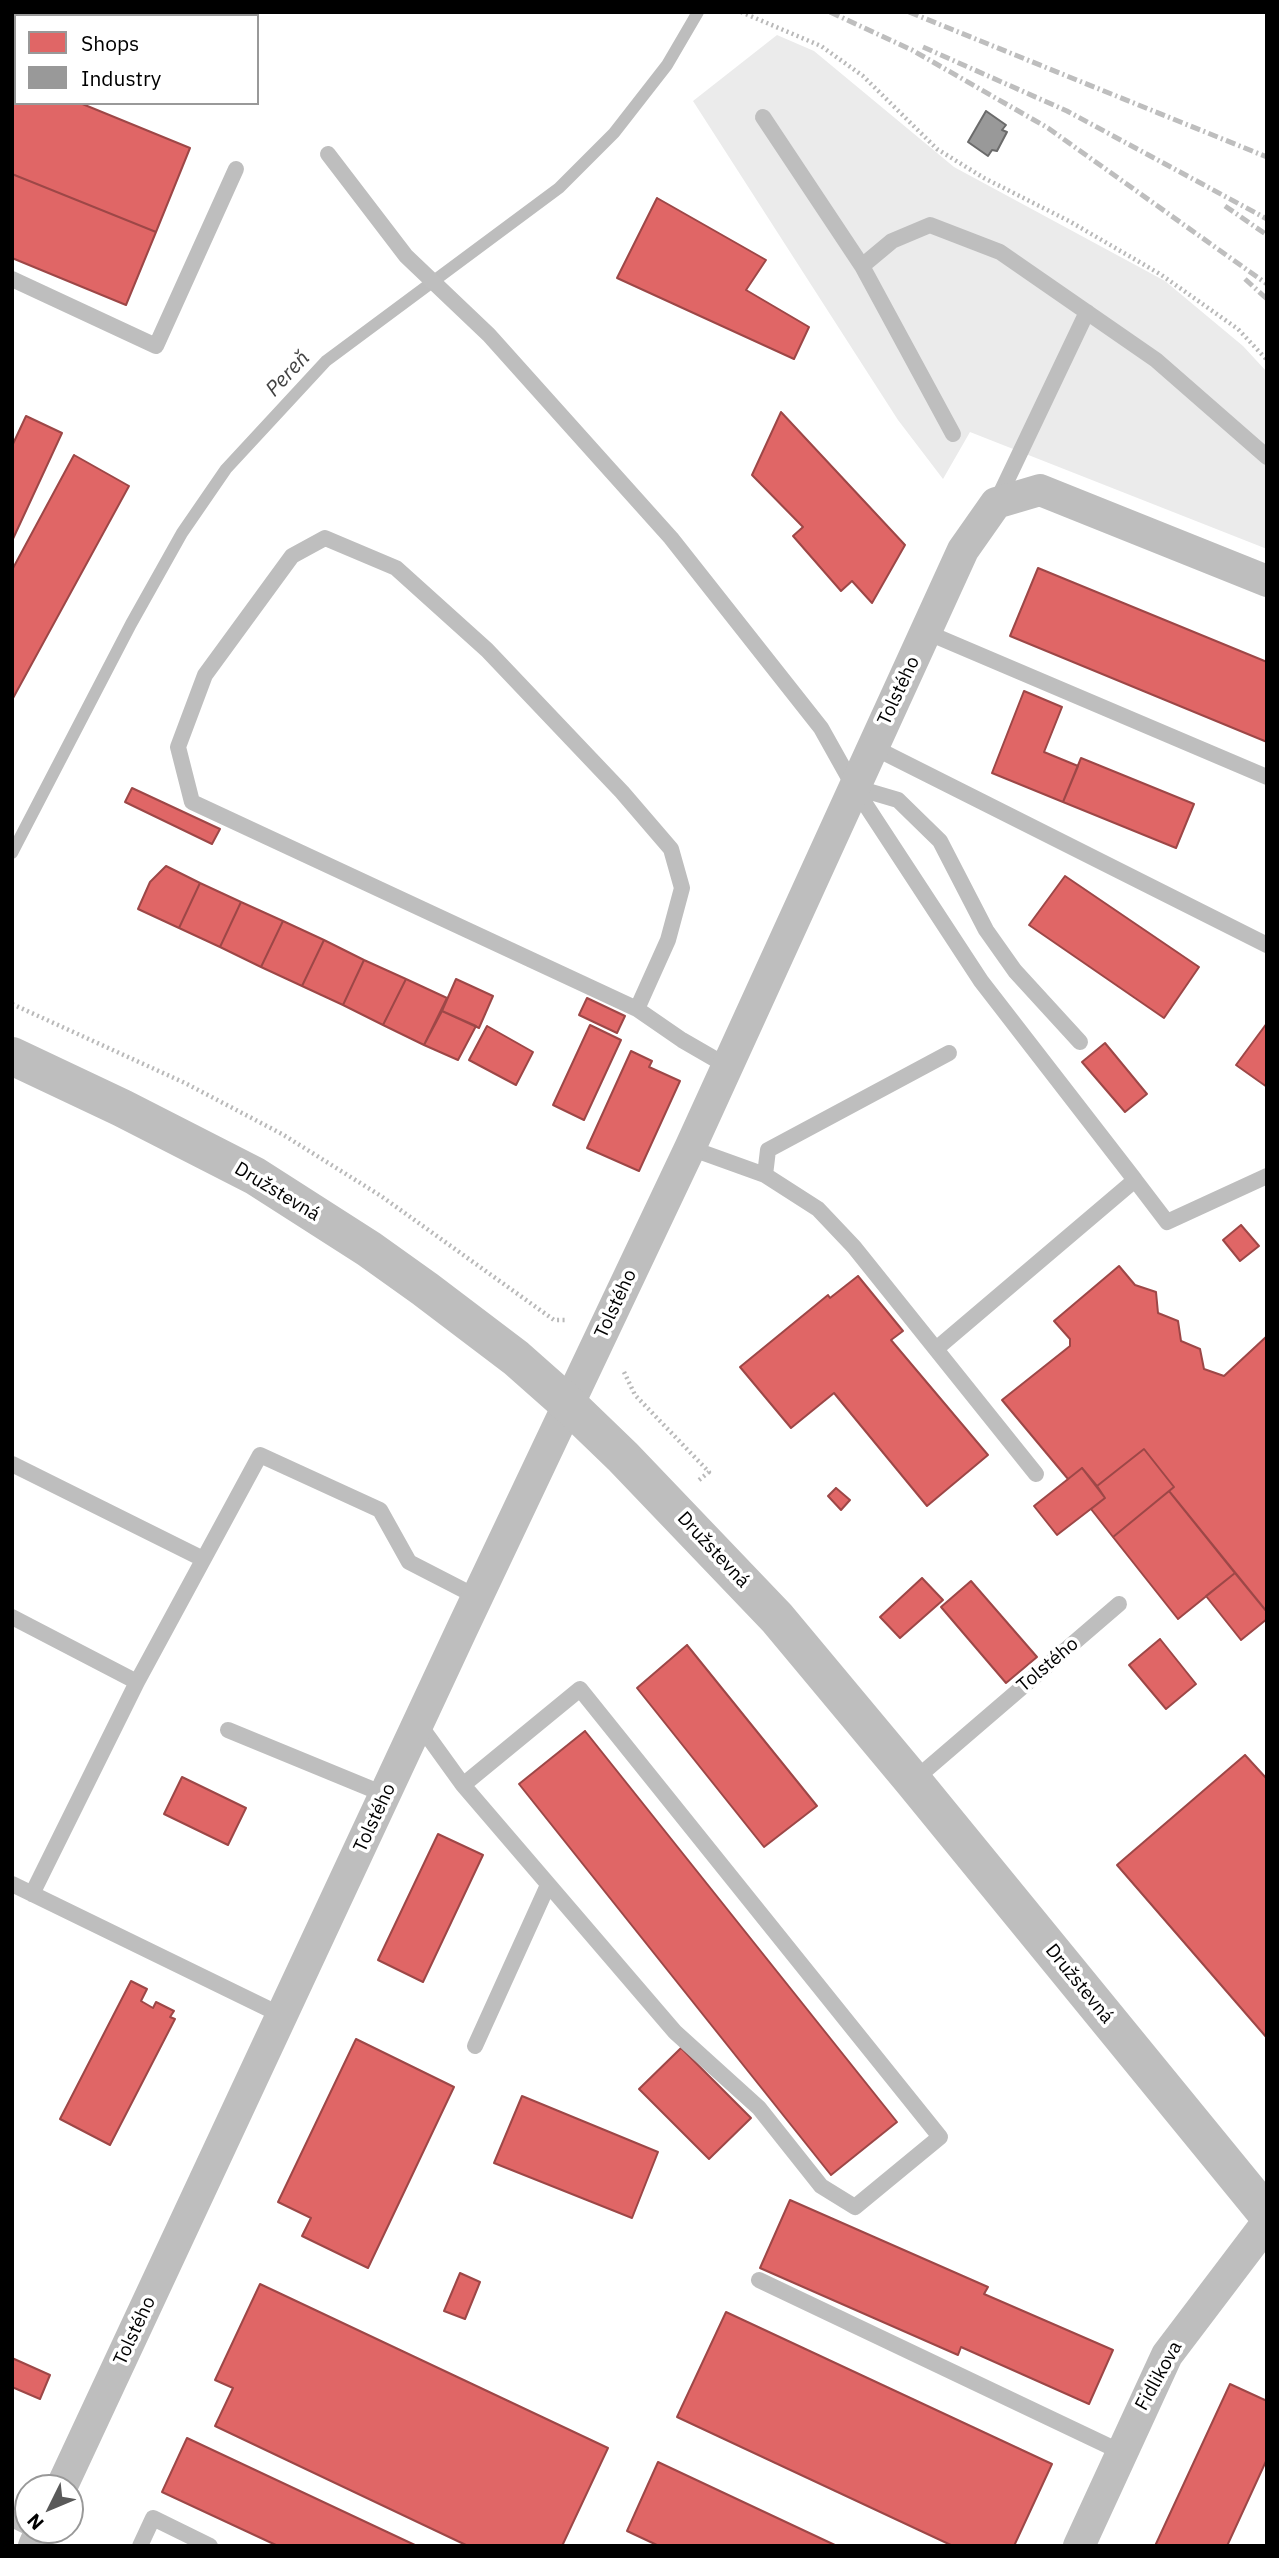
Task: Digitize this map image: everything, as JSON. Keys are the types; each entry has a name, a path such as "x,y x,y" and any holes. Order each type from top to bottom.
{"main road":[{"name":"Družstevná","path":"12,1056 133,1113 255,1176 369,1249 425,1289 516,1358 568,1404 624,1457 777,1618 1267,2214"}],"street":[{"path":"996,503 1040,490 1267,582"},
{"name":"Tolstého","path":"68,2474 690,1148 963,550 996,503"},
{"name":"Fidlikova","path":"1079,2546 1167,2355 1267,2223"}],"lane":[{"path":"763,117 862,267 953,434"},
{"path":"328,154 406,256 489,335 671,538 821,728 855,787 982,981 1167,1222 1267,1176"},
{"path":"12,279 156,346 236,169"},
{"path":"862,267 892,241 930,225 1000,251 1156,359 1267,457"},
{"path":"996,503 1087,312"},
{"path":"637,1009 668,940 682,888 671,849 622,792 487,650 396,568 325,538 292,556 205,675 178,747 192,802 637,1009 682,1040 727,1066"},
{"path":"926,632 1267,777"},
{"path":"873,747 1267,945"},
{"path":"855,787 898,800 940,841 986,930 1014,971 1080,1042"},
{"path":"765,1175 768,1150 949,1054"},
{"path":"690,1148 765,1175 818,1209 854,1247 1036,1474"},
{"path":"936,1349 1135,1180"},
{"path":"32,1894 137,1682 260,1455 380,1510 409,1562 477,1597"},
{"path":"12,1464 203,1559"},
{"name":"Tolstého","path":"913,1781 1119,1604"},
{"path":"12,1617 137,1682"},
{"path":"419,1724 463,1785 675,2032 759,2108 821,2186 855,2207 940,2137 580,1689 463,1785"},
{"path":"228,1730 386,1795"},
{"path":"12,1884 283,2016"},
{"path":"475,2046 548,1885"},
{"path":"759,2280 1121,2452"},
{"path":"140,2546 152,2518 210,2546"}],"path":[{"path":"741,12 821,46 863,76 936,149 984,178 1069,220 1160,274 1238,329 1267,360"}],"shaded area":[{"path":"777,35 814,51 954,167 1165,281 1243,346 1267,372 1267,549 970,432 943,479 898,420 693,101"}],"building: Shops":[{"path":"12,76 14,105 85,105 190,148 156,232 12,174"},
{"path":"12,174 156,232 126,305 12,258"},
{"path":"657,198 766,260 746,290 809,327 794,359 617,278"},
{"path":"781,412 905,545 872,603 852,581 841,591 793,536 803,527 752,475"},
{"path":"26,416 62,433 12,541 12,446"},
{"path":"74,455 129,486 12,700 12,570"},
{"path":"1038,568 1267,662 1267,742 1010,636"},
{"path":"1024,691 1062,707 1044,752 1078,766 1063,802 992,773"},
{"path":"1081,758 1194,804 1176,848 1063,802"},
{"path":"132,788 220,829 212,844 125,802"},
{"path":"166,866 200,883 179,928 138,909 150,882"},
{"path":"1065,876 1199,967 1164,1018 1029,925"},
{"path":"200,883 241,902 220,947 179,928"},
{"path":"241,902 283,921 261,967 220,947"},
{"path":"283,921 324,940 302,986 261,967"},
{"path":"324,940 364,960 343,1005 302,986"},
{"path":"364,960 406,979 383,1025 343,1005"},
{"path":"406,979 447,998 424,1045 383,1025"},
{"path":"456,979 493,996 479,1028 442,1011"},
{"path":"587,998 625,1016 617,1033 579,1015"},
{"path":"442,1011 476,1026 458,1060 424,1045"},
{"path":"1267,1023 1267,1087 1236,1065"},
{"path":"590,1025 621,1040 584,1120 553,1105"},
{"path":"487,1026 533,1052 516,1085 469,1060"},
{"path":"1105,1043 1147,1094 1125,1112 1082,1062"},
{"path":"631,1051 652,1061 649,1067 680,1081 639,1171 587,1148"},
{"path":"1241,1225 1259,1246 1240,1261 1223,1240"},
{"path":"1119,1266 1135,1285 1156,1292 1158,1313 1178,1321 1181,1341 1200,1349 1204,1369 1224,1376 1267,1336 1267,1612 1169,1491 1174,1487 1144,1449 1097,1486 1082,1468 1068,1479 1002,1400 1070,1346 1070,1339 1054,1321"},
{"path":"858,1276 903,1331 891,1340 988,1455 927,1506 834,1393 791,1428 740,1367 828,1295 830,1298"},
{"path":"1144,1449 1174,1487 1113,1537 1091,1509 1105,1498 1097,1486"},
{"path":"1082,1468 1105,1498 1057,1535 1034,1506"},
{"path":"836,1488 850,1500 841,1510 828,1496"},
{"path":"1169,1491 1235,1573 1178,1619 1113,1537"},
{"path":"1235,1573 1267,1612 1267,1619 1241,1640 1206,1596"},
{"path":"922,1578 943,1600 900,1638 880,1617"},
{"path":"971,1581 1037,1657 1006,1683 941,1607"},
{"path":"1160,1639 1196,1684 1166,1709 1129,1665"},
{"path":"687,1645 817,1806 764,1847 637,1688"},
{"path":"585,1731 897,2122 831,2175 519,1784"},
{"path":"1245,1755 1267,1779 1267,2038 1117,1865"},
{"path":"182,1777 246,1808 228,1845 164,1814"},
{"path":"438,1834 483,1855 423,1982 378,1960"},
{"path":"131,1981 147,1989 141,2001 153,2008 156,2002 174,2011 170,2017 175,2019 110,2145 60,2119"},
{"path":"356,2039 454,2087 368,2268 302,2236 311,2218 278,2202"},
{"path":"681,2048 751,2118 709,2159 639,2089"},
{"path":"522,2096 658,2152 632,2218 494,2163"},
{"path":"790,2200 988,2287 984,2294 1113,2350 1089,2404 961,2347 958,2355 760,2268"},
{"path":"460,2273 480,2282 465,2319 444,2311"},
{"path":"260,2284 608,2448 562,2546 468,2546 215,2426 233,2388 215,2380"},
{"path":"726,2312 1052,2464 1014,2546 953,2546 677,2417"},
{"path":"12,2358 50,2375 40,2399 12,2387"},
{"path":"1230,2384 1267,2401 1267,2459 1227,2546 1155,2546"},
{"path":"187,2438 417,2546 278,2546 162,2492"},
{"path":"658,2462 837,2546 659,2546 627,2531"}],"building: Industry":[{"path":"986,111 1006,125 1002,130 1007,132 997,151 992,150 988,156 968,142"}],"waterway":[{"name":"Pereň","path":"12,853 131,624 182,533 226,469 326,361 559,188 614,133 667,65 698,12"}],"railway":[{"path":"830,12 912,50 1048,128 1267,284"},
{"path":"909,12 1267,157"},
{"path":"923,47 1067,111 1267,219"},
{"path":"1225,206 1267,235"},
{"path":"1245,279 1267,299"}]}
